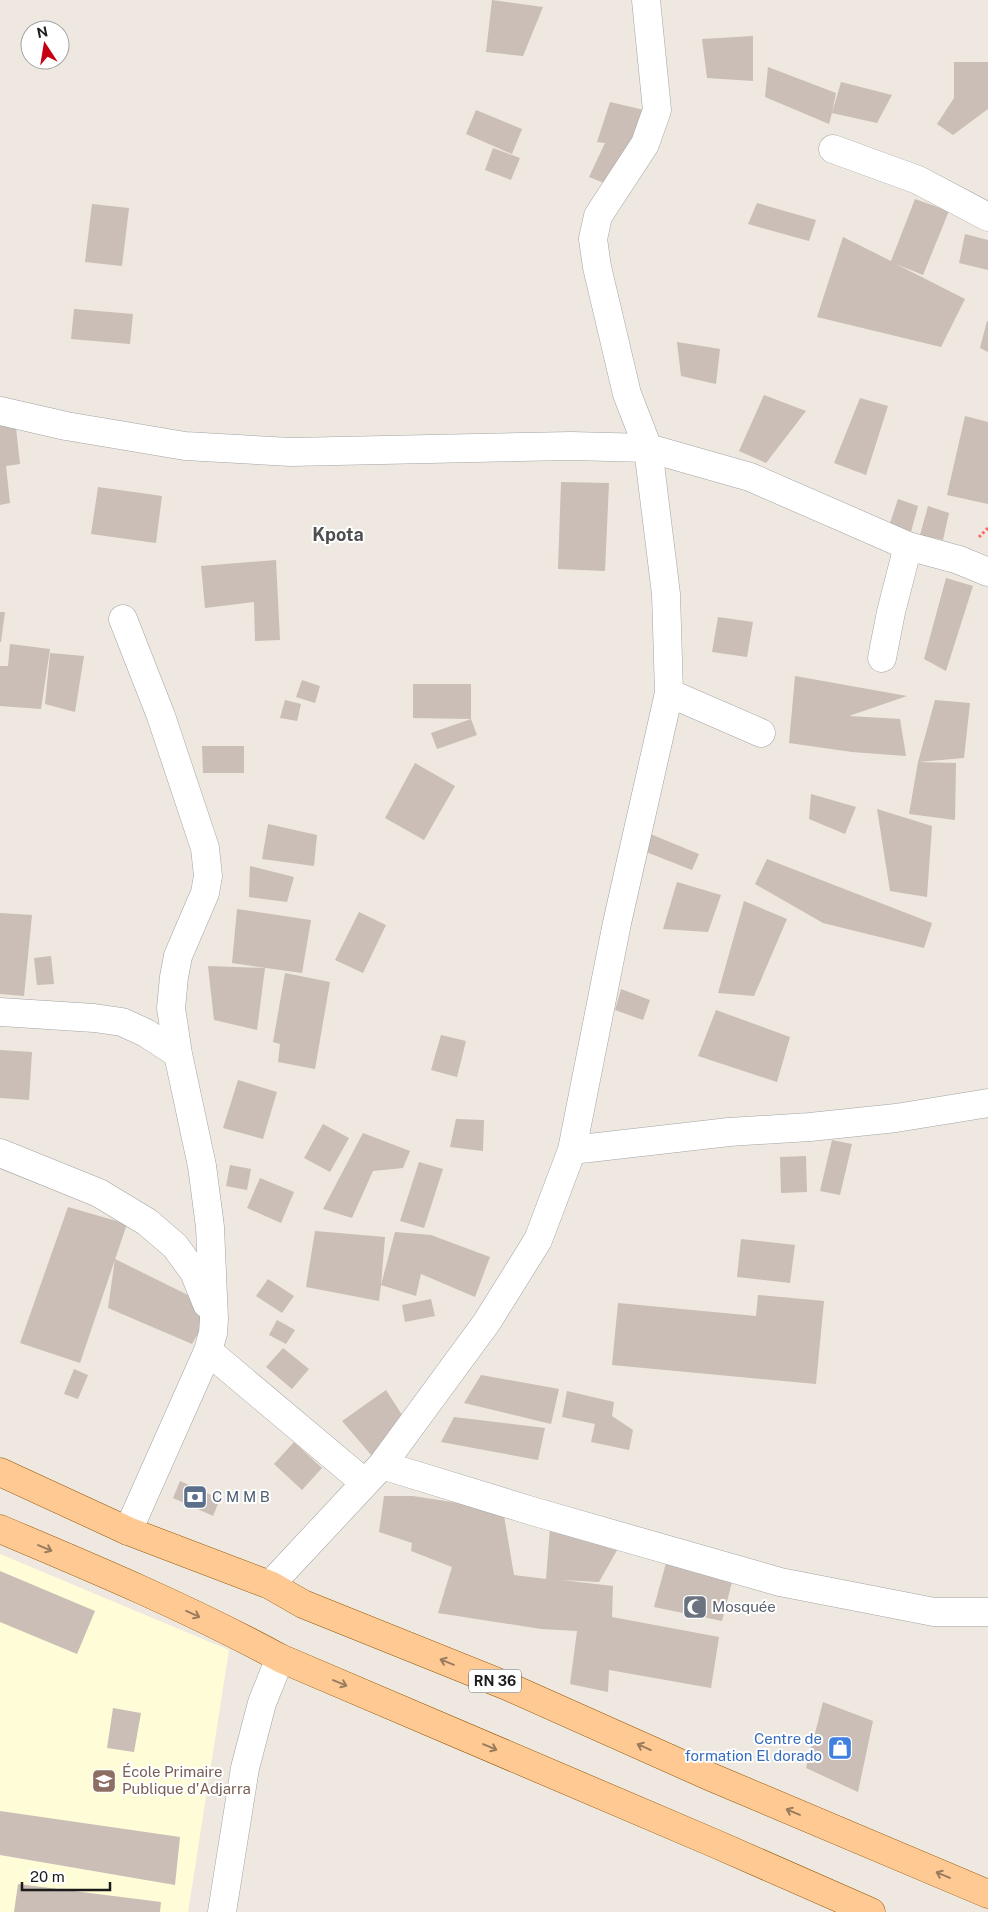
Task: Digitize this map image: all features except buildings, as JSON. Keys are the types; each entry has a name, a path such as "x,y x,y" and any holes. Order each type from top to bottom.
{"main road":[{"name":"RN 36","path":"0,1472 128,1531 270,1585 303,1604 507,1686 711,1777 988,1894"},
{"path":"0,1529 115,1578 241,1636 280,1658 716,1844 870,1912"}],"street":[{"path":"270,1585 374,1474 487,1322 538,1240 572,1150 617,923 669,693 666,594 648,448 627,394 597,267 593,239 598,216 645,144 657,110 646,0"},
{"path":"833,149 918,180 988,217"},
{"path":"0,411 66,426 194,446 291,452 571,446 648,448 750,477 908,546 959,560 988,572"},
{"path":"882,658 891,612 908,546"},
{"path":"123,619 161,716 205,848 208,876 205,893 178,956 171,1008 178,1054 202,1166 210,1227 214,1319 213,1333 208,1351 128,1531"},
{"path":"669,693 761,733"},
{"path":"0,1012 94,1018 122,1022 146,1033 178,1054"},
{"path":"572,1150 729,1132 810,1127 896,1118 988,1103"},
{"path":"0,1153 99,1193 147,1222 175,1246 194,1272 214,1319"},
{"path":"208,1351 374,1474 532,1511 780,1582 934,1612 988,1612"},
{"path":"222,1912 245,1768 262,1703 280,1658"}],"shaded area":[{"name":"École Primaire Publique d'Adjarra","path":"0,1554 229,1650 188,1912 0,1912"}],"place":[{"name":"C M M B","path":"195,1497"},
{"name":"Mosquée","path":"695,1607"},
{"name":"Centre de formation El dorado","path":"840,1748"},
{"name":"École Primaire Publique d'Adjarra","path":"104,1781"}],"district":[{"name":"Kpota","path":"338,535"}]}
